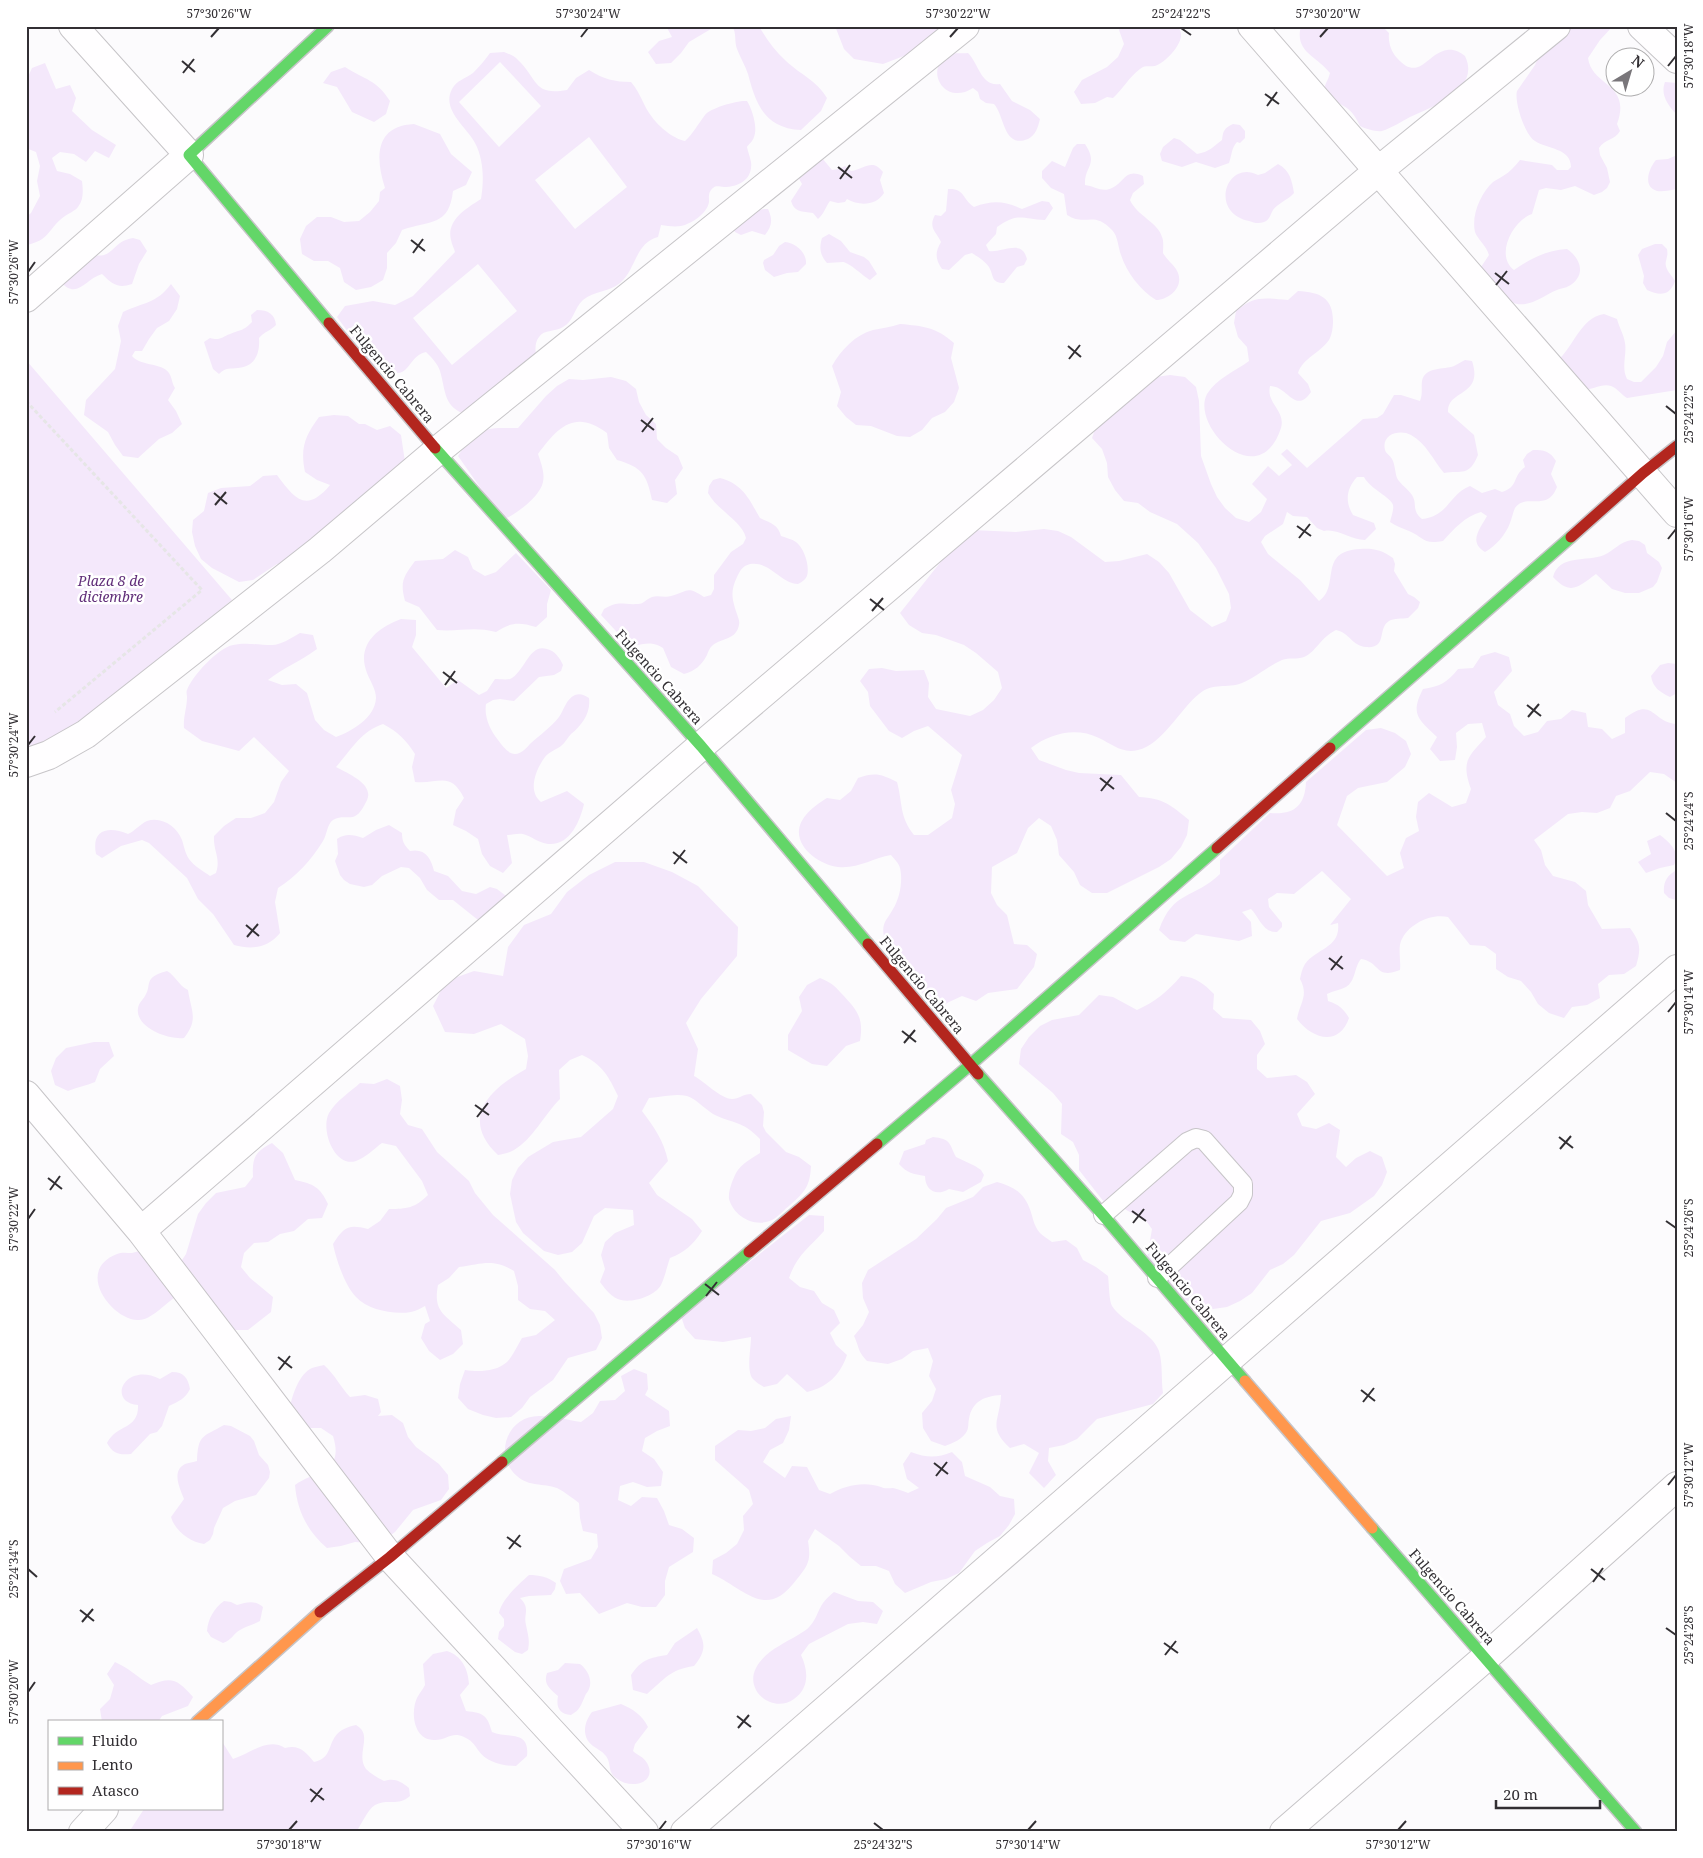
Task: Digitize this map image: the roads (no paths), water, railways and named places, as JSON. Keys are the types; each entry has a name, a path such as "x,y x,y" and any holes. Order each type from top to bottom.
{"main road":[{"path":"189,155 328,26"},
{"name":"Fulgencio Cabrera","path":"189,155 437,451 701,746 970,1065 1103,1215 1227,1361 1636,1832"},
{"path":"199,1720 312,1619 390,1557 970,1065 1643,473 1677,446"}],"street":[{"path":"26,298 189,155 73,26"},
{"path":"26,763 49,755 86,734 320,550 437,451 965,26"},
{"path":"1252,26 1677,512"},
{"path":"141,1231 701,746 1378,171 1556,26"},
{"path":"1642,26 1677,60"},
{"path":"685,1832 1677,969"},
{"path":"26,1094 141,1231 390,1557 644,1832"},
{"path":"1284,1832 1485,1658 1677,1486"},
{"path":"83,1832 103,1810"}],"lane":[{"path":"1103,1215 1187,1142 1196,1138 1204,1140 1243,1184 1243,1194 1239,1202 1157,1278"}],"park label":[{"name":"Plaza 8 de diciembre","path":"111,590"}]}
